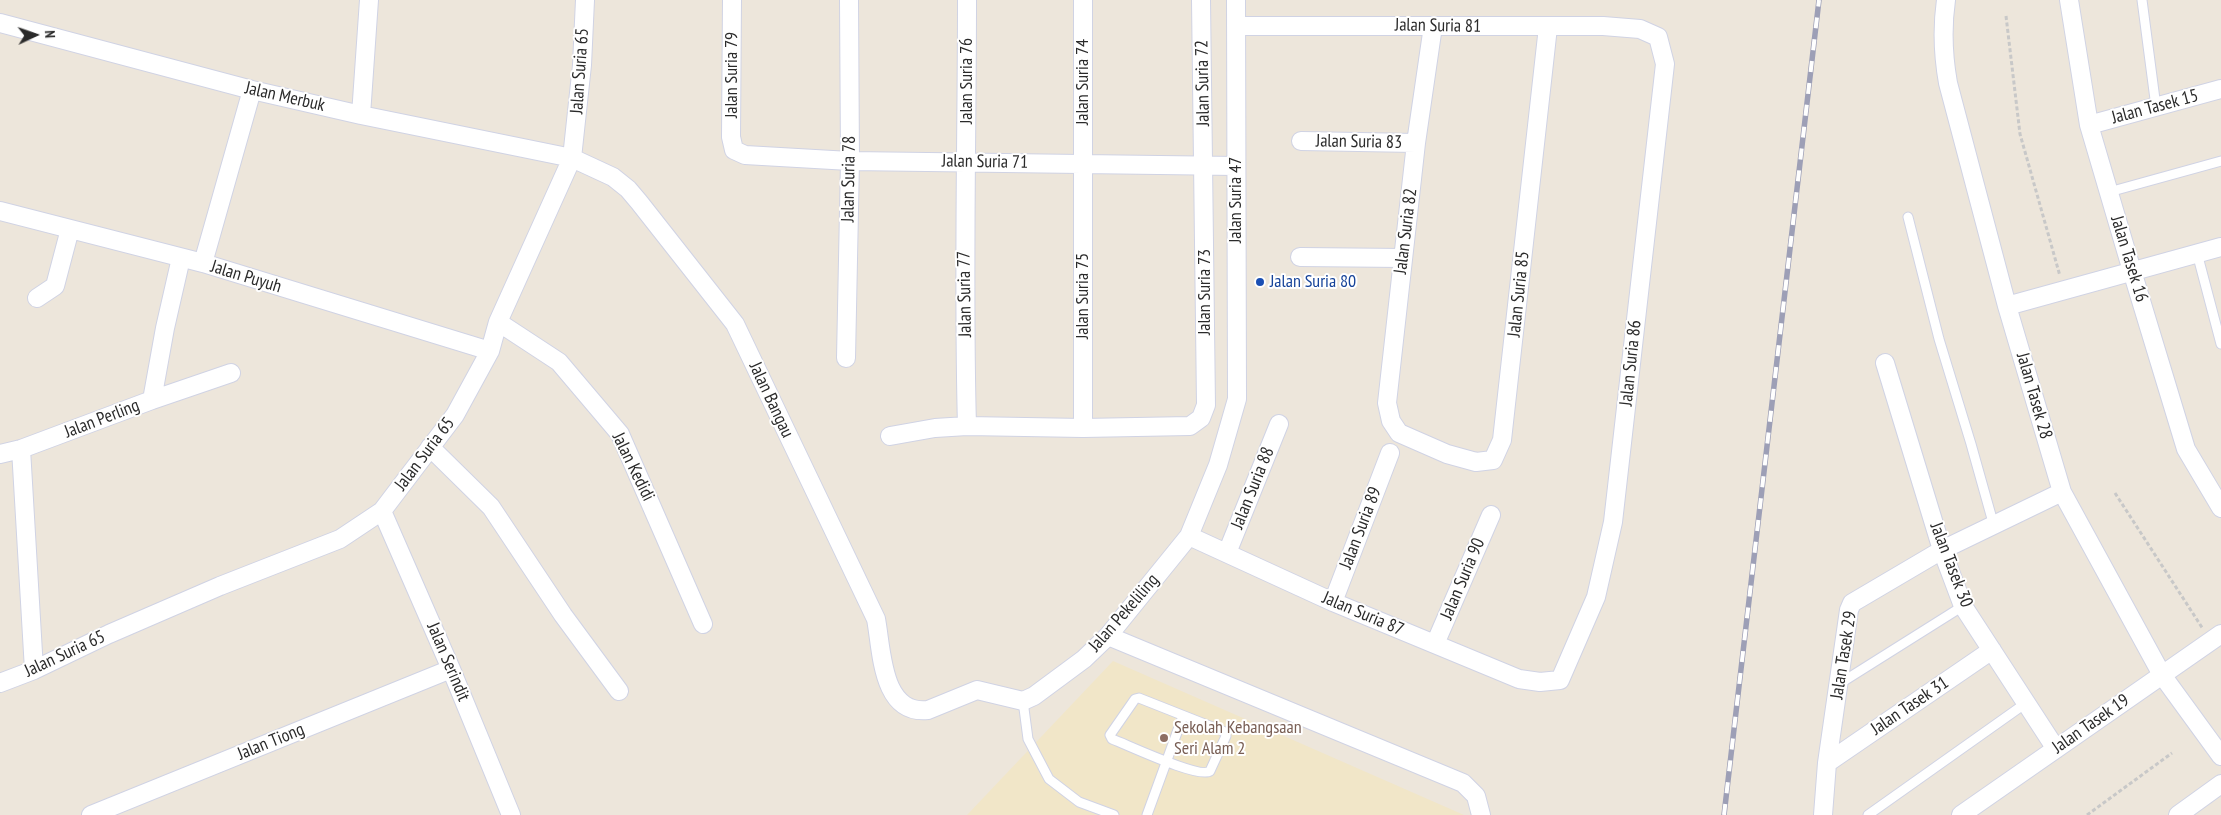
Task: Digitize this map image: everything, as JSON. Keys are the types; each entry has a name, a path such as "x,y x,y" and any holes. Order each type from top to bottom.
{"street":[{"path":"361,115 369,0"},
{"name":"Jalan Suria 65","path":"0,683 34,670 109,634 212,589 340,539 382,511 455,414 490,351 498,322 572,158 582,65 585,0"},
{"name":"Jalan Suria 79","path":"732,0 731,137 734,150"},
{"name":"Jalan Suria 78","path":"846,358 850,161 849,0"},
{"name":"Jalan Suria 76","path":"967,0 967,162"},
{"name":"Jalan Suria 74","path":"1083,0 1084,164"},
{"name":"Jalan Suria 72","path":"1201,0 1204,166"},
{"name":"Jalan Suria 47","path":"1236,0 1237,400"},
{"name":"Jalan Tasek 28","path":"1946,0 1942,22 1943,56 1948,83 2008,306 2062,492 2162,675 2221,756"},
{"name":"Jalan Tasek 16","path":"2069,0 2089,126 2108,192 2186,449 2221,508"},
{"name":"Jalan Merbuk","path":"0,24 252,90 361,115 572,158"},
{"name":"Jalan Suria 81","path":"1236,26 1603,26 1640,29"},
{"name":"Jalan Suria 82","path":"1399,433 1391,421 1387,403 1416,143 1433,26"},
{"name":"Jalan Suria 85","path":"1399,433 1447,454 1476,462 1493,460 1502,440 1548,27"},
{"name":"Jalan Suria 86","path":"1540,682 1560,680 1596,597 1613,522 1665,64 1658,37 1640,29"},
{"name":"Jalan Tasek 15","path":"2089,126 2221,89"},
{"path":"203,264 252,90"},
{"name":"Jalan Suria 83","path":"1300,141 1416,143"},
{"name":"Jalan Suria 71","path":"734,150 744,155 850,161 1236,166"},
{"name":"Jalan Bangau","path":"572,158 613,177 628,189 735,324 876,619 882,666 892,694 905,705 919,711 928,710 977,690 1024,700"},
{"name":"Jalan Suria 77","path":"967,162 964,215 967,426"},
{"name":"Jalan Suria 75","path":"1082,428 1084,164"},
{"name":"Jalan Suria 73","path":"1082,428 1190,426 1201,418 1206,405 1204,166"},
{"name":"Jalan Puyuh","path":"0,210 203,264 490,351"},
{"path":"37,298 54,286 70,229"},
{"path":"2008,306 2221,246"},
{"path":"1300,257 1402,258"},
{"name":"Jalan Perling","path":"0,454 21,449 152,400 165,328 181,258"},
{"name":"Jalan Kedidi","path":"498,322 559,362 620,434 703,624"},
{"name":"Jalan Tasek 30","path":"1885,363 1942,550 1964,606 2056,749"},
{"path":"152,400 231,373"},
{"name":"Jalan Pekeliling","path":"1024,700 1034,696 1084,658 1108,636 1189,536 1218,465 1237,400"},
{"name":"Jalan Suria 88","path":"1227,553 1279,424"},
{"path":"890,436 935,428 967,426 1082,428"},
{"path":"430,447 490,507 563,615 619,691"},
{"path":"21,449 34,670"},
{"name":"Jalan Suria 89","path":"1333,602 1390,453"},
{"name":"Jalan Tasek 29","path":"1823,815 1827,763 1849,610 1852,603 1942,550 2062,492"},
{"name":"Jalan Serindit","path":"382,511 451,669 511,815"},
{"name":"Jalan Suria 90","path":"1435,644 1491,514"},
{"name":"Jalan Suria 87","path":"1189,536 1333,602 1519,679 1540,682"},
{"path":"1108,636 1463,783 1476,796 1481,815"},
{"name":"Jalan Tasek 19","path":"1961,815 2216,638"},
{"name":"Jalan Tasek 31","path":"1827,763 1992,650"},
{"name":"Jalan Tiong","path":"91,815 451,669"},
{"path":"2178,815 2221,784"}],"lane":[{"path":"2142,0 2156,107"},
{"path":"2108,192 2221,161"},
{"path":"1908,217 1939,340 1972,444 1994,526"},
{"path":"2197,253 2221,344"},
{"path":"1839,684 1964,606"},
{"path":"1135,698 1225,732 1226,736 1210,772 1207,774 1166,761 1112,739 1110,735 1135,698"},
{"path":"1024,700 1028,739 1050,779 1079,802 1114,815"},
{"path":"1868,815 2026,703"},
{"path":"1147,815 1183,716"}],"path":[{"path":"2006,16 2020,134 2064,290"},
{"path":"2115,493 2216,638"},
{"path":"2087,815 2172,753"}],"shaded area":[{"name":"Sekolah Kebangsaan Seri Alam 2","path":"1113,661 1464,815 967,815"}],"railway":[{"path":"1724,815 1819,0"}],"place":[{"name":"Jalan Suria 80","path":"1260,282"},
{"name":"Sekolah Kebangsaan Seri Alam 2","path":"1164,738"}]}
